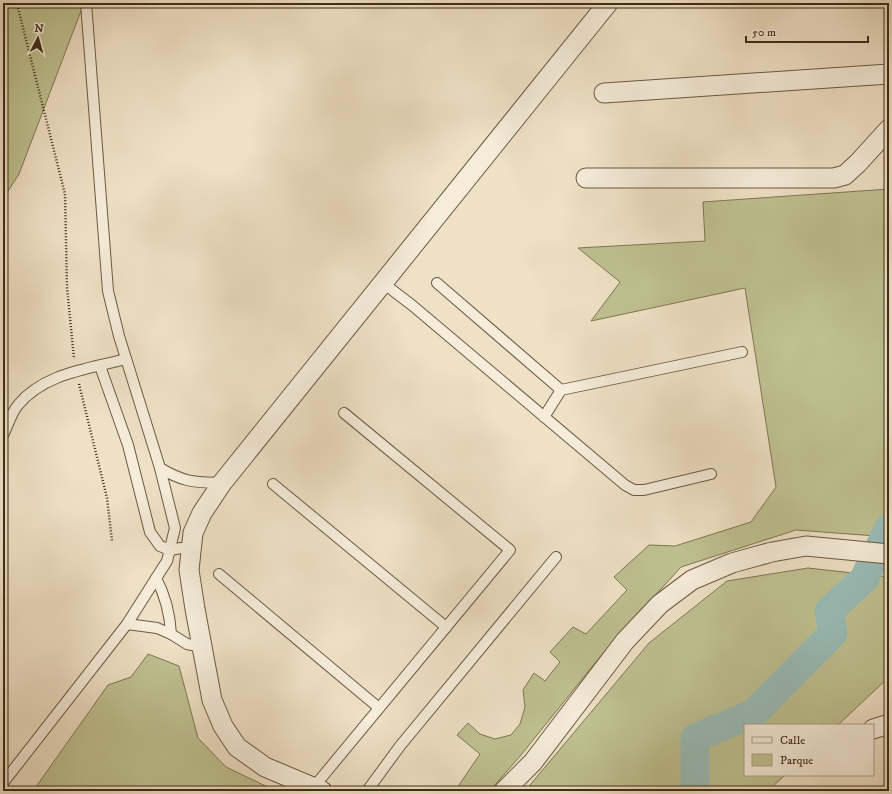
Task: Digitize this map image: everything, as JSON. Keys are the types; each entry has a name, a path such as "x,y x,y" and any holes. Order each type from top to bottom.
{"street":[{"path":"318,789 265,768 237,747 223,726 212,700 195,609 189,570 193,532 222,483 608,3"},
{"path":"604,93 889,74"},
{"path":"586,178 834,178 845,175 889,129"},
{"path":"504,791 533,762 625,641 660,604 692,580 732,563 772,552 806,546 889,554"},
{"path":"874,730 889,724"}],"lane":[{"path":"3,783 127,624 167,561 175,528 160,468 119,336 108,290 86,3"},
{"path":"383,283 625,485 634,490 644,490 711,474"},
{"path":"437,283 561,390"},
{"path":"544,417 561,390 742,352"},
{"path":"3,435 18,406 39,386 76,371 126,359"},
{"path":"100,366 128,445 150,532 160,546 170,550 181,548 191,551"},
{"path":"318,789 379,708 510,550 344,413"},
{"path":"160,468 175,477 192,482 222,483"},
{"path":"272,484 446,627"},
{"path":"367,791 400,746 556,557"},
{"path":"219,574 379,708"},
{"path":"156,578 164,592 170,617 171,634"},
{"path":"127,624 157,628 171,634 187,644 202,647"}],"path":[{"path":"15,3 18,8 65,194 67,287 76,371 107,498 112,541"}],"green space":[{"path":"3,3 84,3 19,174 3,199"},
{"path":"889,189 889,537 796,530 681,567 604,652 494,786 485,791 455,791 480,754 457,735 468,723 480,734 495,739 511,735 520,724 525,707 523,690 534,673 545,681 560,662 550,652 573,627 586,634 627,590 614,577 649,545 675,546 751,522 776,487 745,288 591,321 620,282 578,248 705,241 703,202"},
{"path":"808,568 889,577 889,677 839,724 744,724 744,776 784,776 768,791 525,791 649,643 727,581"},
{"path":"148,654 179,666 198,738 226,767 276,791 33,791 108,685 131,677"}],"waterway":[{"path":"695,791 695,738 754,713 833,633 829,611 864,579 889,528"}]}
